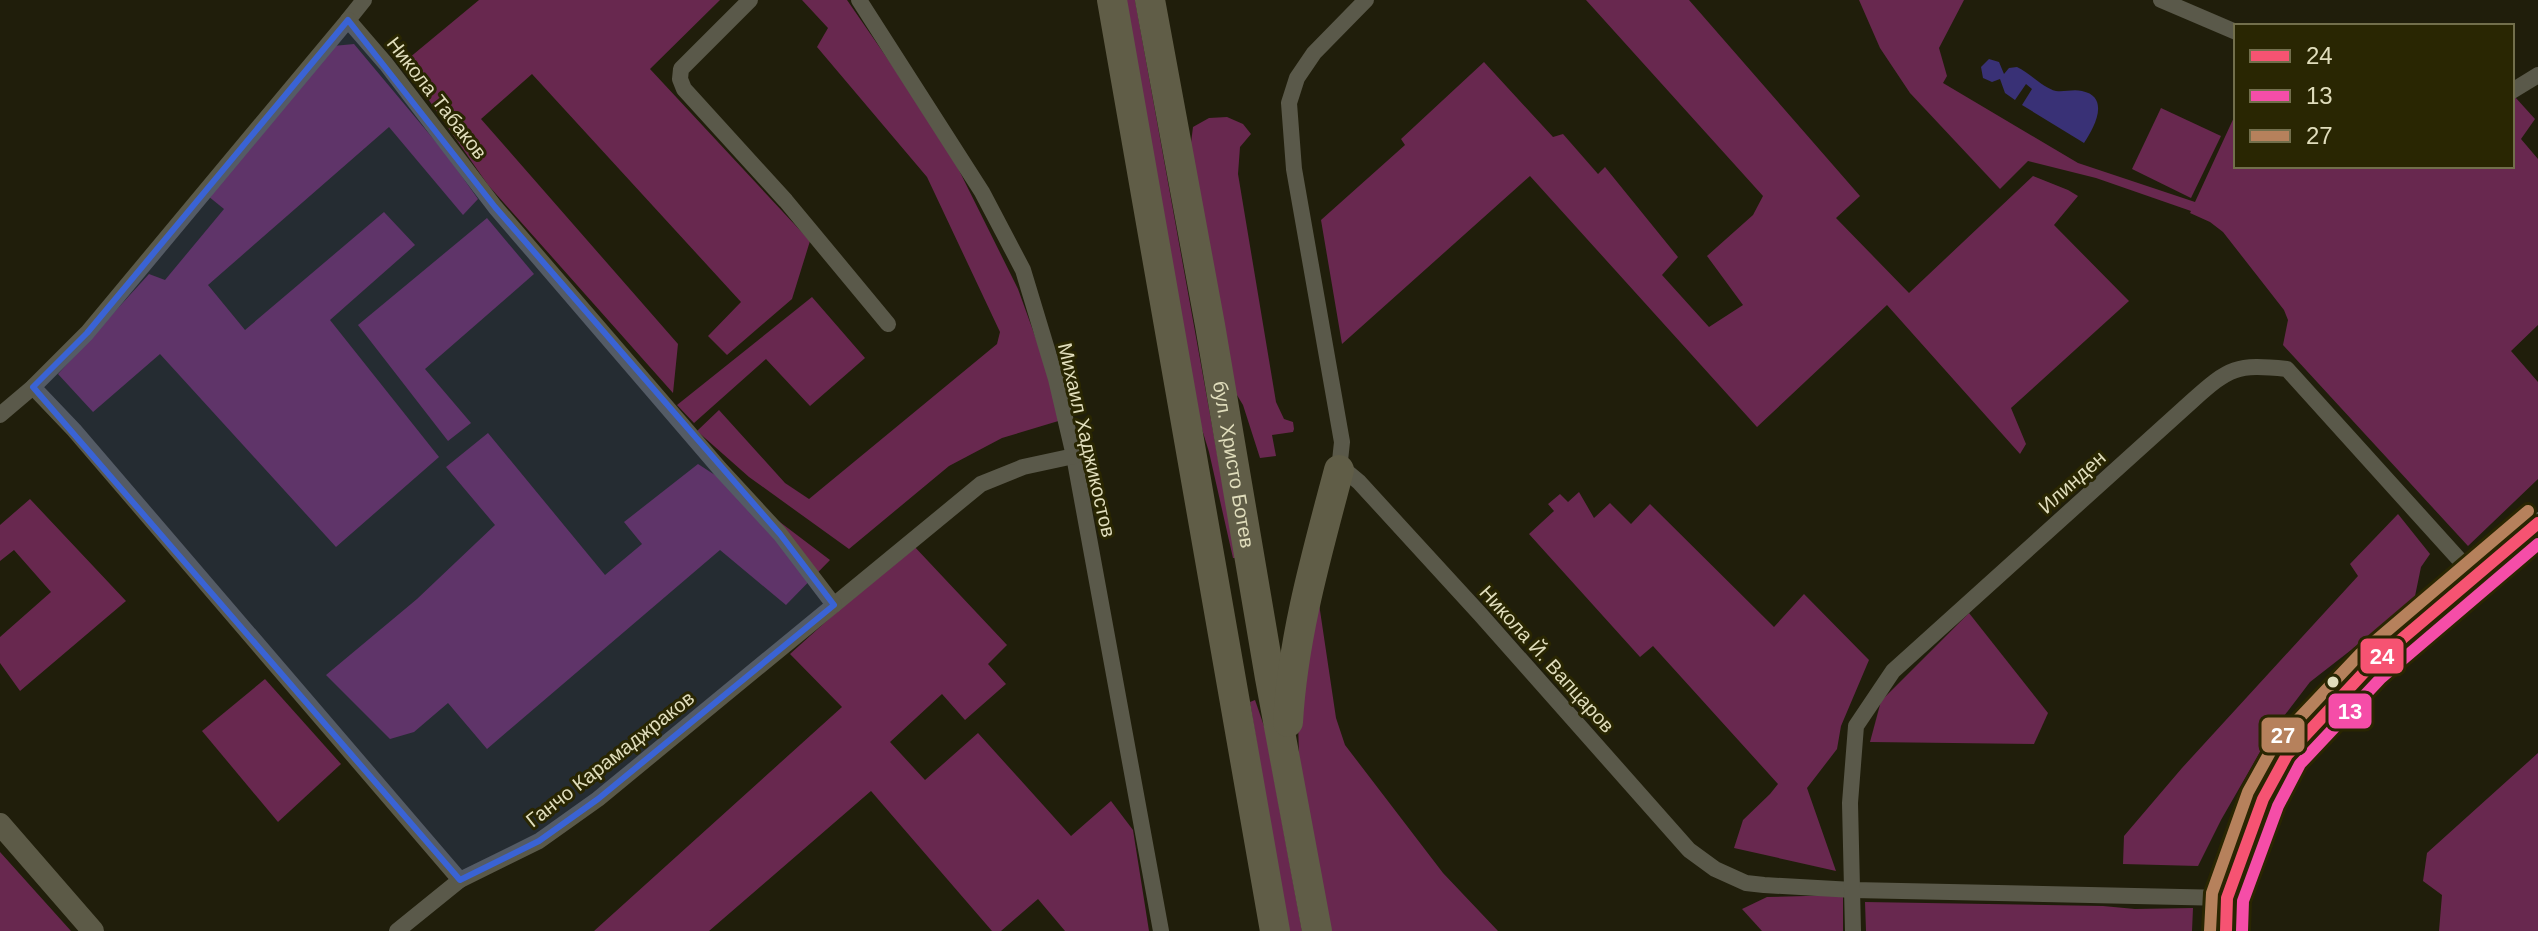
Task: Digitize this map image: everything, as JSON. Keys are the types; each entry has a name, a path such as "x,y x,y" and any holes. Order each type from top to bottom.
{"highway":[{"name":"бул. Христо Ботев","path":"1112,0 1275,931"},
{"name":"бул. Христо Ботев","path":"1150,0 1317,931"},
{"path":"1285,763 1296,649 1339,470"},
{"path":"1253,574 1265,595 1275,600 1286,601 1307,595"},
{"path":"1223,637 1246,673 1260,679 1270,678"},
{"path":"1235,709 1246,692 1283,668 1296,649"}],"main road":[{"path":"2226,931 2227,898 2263,799 2287,755 2370,666 2538,523"},
{"path":"0,824 93,931"}],"street":[{"path":"0,415 87,333 364,0"},
{"path":"750,0 681,69 680,79 684,89 786,201 888,324"},
{"name":"Михаил Хаджикостов","path":"859,0 982,192 1023,270 1056,379 1074,456 1161,931"},
{"path":"1339,470 1342,442 1294,169 1289,103 1297,78 1314,53 1366,0"},
{"path":"2161,0 2234,31"},
{"name":"Никола Табаков","path":"348,20 386,64 495,207 720,469 780,534 834,605"},
{"path":"2514,90 2538,75"},
{"name":"Илинден","path":"1853,931 1850,803 1856,726 1893,671 2213,382 2231,371 2250,365 2287,369 2475,577"},
{"path":"33,387 74,430 460,880"},
{"name":"Ганчо Карамаджраков","path":"397,931 460,880 539,841 598,799 981,484 1023,467 1074,456"},
{"name":"Никола Й. Вапцаров","path":"1339,470 1353,476 1391,516 1689,850 1715,869 1746,883 1853,890 2227,898"}],"highlighted area":[{"path":"348,20 495,207 780,534 834,605 598,799 539,841 460,880 33,387 87,333"}],"shaded area":[{"path":"479,0 720,0 650,69 810,241 792,299 727,355 708,336 741,302 532,74 481,119 678,344 673,393 488,185 403,63"},
{"path":"802,0 847,0 945,142 1018,289 1065,419 1002,438 949,466 849,549 749,477 697,431 719,410 785,483 809,499 997,344 1000,332 927,177 817,47 828,28"},
{"path":"1123,0 1135,0 1236,558 1233,558 1197,413"},
{"path":"1586,0 1689,0 1860,196 1836,218 1909,293 2033,176 2078,196 2054,225 2129,301 2011,408 2026,444 2020,454 1887,305 1757,427 1530,176 1342,344 1321,220 1405,145 1401,139 1484,62 1553,137 1563,134 1598,174 1605,167 1678,257 1662,275 1709,327 1743,305 1707,256 1753,215 1763,196"},
{"path":"1859,0 1964,0 1939,48 1947,76 1943,83 2078,163 2195,202 2234,117 2234,168 2514,168 2515,97 2535,119 2521,139 2538,159 2538,325 2511,351 2538,382 2538,479 2468,546 2283,345 2288,320 2284,310 2223,232 2191,211 2096,178 2028,161 2000,189 1910,93 1880,48"},
{"path":"354,44 446,154 478,199 463,215 389,127 208,285 245,330 384,212 415,245 330,320 439,457 336,547 160,354 93,412 58,374 149,274 165,280 224,209 208,196 333,46"},
{"path":"1989,59 1999,62 2004,74 2009,68 2017,67 2051,89 2079,90 2091,94 2096,100 2098,114 2084,143 2022,105 2032,89 2026,84 2015,100 2005,93 2000,79 1992,82 1983,78 1981,67"},
{"path":"2161,108 2221,136 2191,198 2132,169"},
{"path":"1227,117 1243,124 1251,134 1240,147 1238,174 1276,402 1284,419 1293,422 1294,429 1293,432 1272,435 1276,456 1260,458 1243,405 1229,382 1190,151 1193,127 1209,118"},
{"path":"487,218 534,274 425,369 471,423 448,441 358,325"},
{"path":"812,297 865,358 810,406 766,359 694,423 677,405"},
{"path":"488,433 605,575 642,544 624,522 698,464 830,560 786,605 720,550 487,749 448,703 414,732 390,739 326,675 417,599 495,525 446,467"},
{"path":"1579,492 1594,518 1610,503 1631,524 1650,504 1774,627 1804,594 1869,660 1841,726 1837,749 1807,788 1836,871 1734,848 1743,820 1778,784 1653,646 1640,657 1529,534 1554,511 1548,504 1560,494 1568,502"},
{"path":"30,499 126,601 20,691 0,663 0,637 51,592 14,550 0,561 0,525"},
{"path":"2398,514 2430,554 2421,567 2414,601 2310,682 2271,733 2198,866 2123,864 2124,836 2358,576 2350,564"},
{"path":"912,544 1007,645 988,664 1006,684 965,720 942,694 890,742 925,780 978,733 1071,836 1111,801 1133,830 1149,931 1065,931 1038,899 1001,931 992,931 871,791 709,931 594,931 842,707 790,654"},
{"path":"1318,597 1336,718 1345,745 1443,873 1498,931 1330,931 1299,757 1297,684"},
{"path":"1969,613 2048,713 2034,744 1870,742 1881,701"},
{"path":"265,679 341,764 278,822 202,731"},
{"path":"1255,700 1265,729 1302,931 1287,931 1250,702"},
{"path":"2538,753 2538,931 2439,931 2442,895 2423,881 2427,853"},
{"path":"0,852 62,921 71,931 0,931"},
{"path":"1843,895 1843,931 1762,931 1742,909 1767,897"},
{"path":"1865,902 2193,908 2192,931 1866,931"}],"transit line":[{"name":"27","path":"2210,931 2212,893 2248,792 2274,745 2360,654 2528,511"},
{"name":"24","path":"2226,931 2227,898 2263,799 2287,755 2370,666 2538,523"},
{"name":"13","path":"2242,931 2243,901 2278,806 2300,764 2381,678 2538,544"}]}
